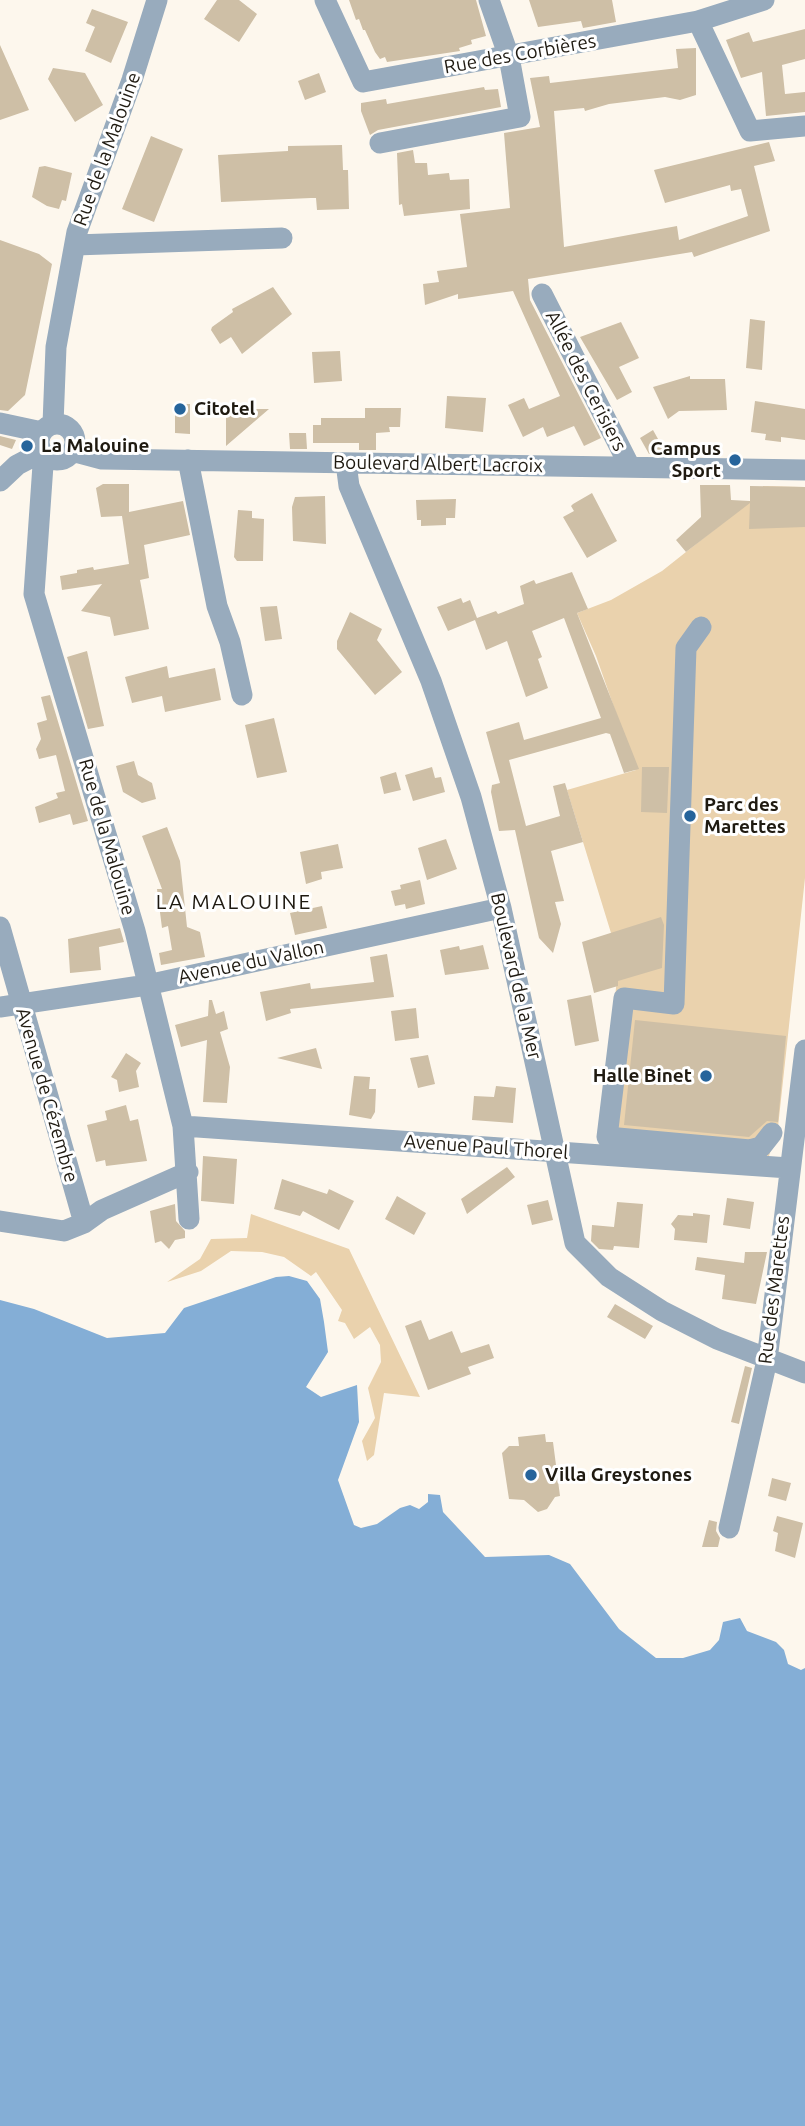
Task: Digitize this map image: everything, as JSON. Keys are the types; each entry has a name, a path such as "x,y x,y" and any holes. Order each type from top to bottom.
{"street":[{"name":"Rue de la Malouine","path":"157,0 125,101 99,166 75,245 55,347 34,594 135,931 183,1126 189,1219"},
{"name":"Rue des Corbières","path":"325,0 363,82 698,22 764,0"},
{"path":"380,143 520,117 509,57 489,0"},
{"path":"698,22 750,131 805,126"},
{"path":"75,245 282,238"},
{"name":"Allée des Cerisiers","path":"542,295 630,467"},
{"path":"0,423 46,441 64,458 72,451 74,434 65,426 46,441 0,481"},
{"name":"Boulevard Albert Lacroix","path":"72,451 102,459 805,470"},
{"path":"188,460 217,606 230,642 242,695"},
{"name":"Boulevard de la Mer","path":"346,463 349,486 435,694 471,797 501,908 575,1243 588,1259 609,1277 662,1311 767,1360 805,1373"},
{"path":"701,627 686,648 674,1004 624,998 607,1137 750,1150 761,1147 772,1133"},
{"name":"Avenue du Vallon","path":"0,1007 147,985 501,908"},
{"name":"Avenue de Cézembre","path":"0,926 84,1223"},
{"name":"Rue des Marettes","path":"729,1528 767,1360 805,1050"},
{"name":"Avenue Paul Thorel","path":"183,1126 789,1168"},
{"path":"0,1221 50,1231 64,1231 84,1223 102,1210 188,1172"}],"shaded area":[{"name":"Parc des Marettes","path":"763,486 805,487 805,878 778,1127 769,1156 600,1142 619,959 567,790 636,770 596,656 577,613 611,600 662,571 763,491"},
{"path":"251,1214 349,1249 420,1397 384,1393 374,1455 367,1461 362,1441 375,1418 368,1388 381,1362 380,1345 370,1327 354,1339 345,1323 338,1321 342,1310 316,1272 311,1276 284,1257 262,1252 231,1251 201,1271 167,1282 200,1259 211,1239 247,1238"}],"water":[{"path":"289,1276 307,1281 320,1299 324,1322 328,1352 306,1387 321,1397 357,1385 359,1422 338,1480 354,1525 361,1528 377,1524 400,1508 410,1505 419,1509 428,1502 428,1494 440,1495 443,1512 485,1557 549,1555 570,1564 619,1629 656,1658 683,1658 710,1650 719,1640 723,1622 740,1618 747,1631 776,1642 784,1650 788,1664 801,1670 805,1668 805,2126 0,2126 0,1300 34,1309 107,1338 165,1333 184,1308 276,1277"}],"building":[{"path":"217,0 239,0 257,14 239,42 204,19"},
{"path":"349,0 476,0 486,36 471,40 472,44 459,48 460,51 387,62 385,57 380,59 375,52 359,19 356,20"},
{"path":"529,0 612,0 616,22 583,28 581,21 538,27"},
{"path":"92,9 128,22 111,63 85,51 95,27 86,23"},
{"path":"805,29 805,59 782,65 785,94 805,92 805,112 766,116 762,72 741,78 726,40 749,32 753,42"},
{"path":"0,45 29,110 0,120"},
{"path":"696,48 696,95 680,100 665,97 609,104 585,111 584,108 554,111 564,247 677,226 679,240 748,216 741,189 731,191 730,185 665,203 654,170 769,142 775,161 754,166 770,231 694,257 692,252 528,279 530,300 601,438 584,446 574,426 547,437 543,427 523,437 508,405 524,398 529,409 560,396 513,291 458,299 458,294 425,305 423,284 439,282 437,271 467,267 460,214 510,208 504,133 540,127 530,78 549,76 550,83 678,68 676,49"},
{"path":"53,68 85,73 103,105 75,122 48,79"},
{"path":"319,73 326,92 305,100 298,81"},
{"path":"484,87 485,90 498,89 501,107 378,130 370,135 361,111 361,103 386,99 387,104"},
{"path":"151,136 183,149 154,222 122,209"},
{"path":"342,145 343,170 348,170 349,209 317,210 316,198 221,202 218,155 288,151 288,146"},
{"path":"413,150 415,163 427,163 428,175 449,173 450,180 469,179 470,209 404,216 402,204 399,205 397,153"},
{"path":"39,167 72,173 66,201 62,200 59,209 47,206 32,197"},
{"path":"0,240 39,254 52,264 25,395 8,411 0,410"},
{"path":"273,287 292,314 242,354 231,337 220,344 211,330 212,327 233,312 232,309"},
{"path":"750,319 765,321 762,370 746,368"},
{"path":"621,322 639,358 619,367 632,392 617,400 580,337"},
{"path":"340,351 342,381 314,383 312,352"},
{"path":"690,376 690,379 725,379 727,410 679,411 668,419 653,387"},
{"path":"447,396 486,398 483,432 445,428"},
{"path":"755,401 805,409 805,440 781,437 781,442 765,440 766,434 751,432"},
{"path":"175,404 190,404 190,434 175,433"},
{"path":"365,408 401,408 400,427 389,427 390,432 376,433 376,450 359,450 359,443 313,443 313,425 321,425 321,418 365,418"},
{"path":"269,409 226,446 226,411"},
{"path":"653,430 667,455 649,454 640,438"},
{"path":"289,433 306,433 307,449 290,449"},
{"path":"0,436 16,440 12,449 0,445"},
{"path":"103,484 129,484 129,512 183,501 190,535 144,545 149,578 140,580 149,629 114,636 110,617 81,611 102,584 62,590 60,576 93,567 94,570 129,564 122,516 101,517 96,488"},
{"path":"700,485 730,485 731,500 750,501 750,486 805,487 805,527 749,529 750,503 686,552 676,540 701,517"},
{"path":"592,493 617,541 587,558 563,517 574,511 571,506 573,504"},
{"path":"325,496 326,544 293,541 292,507 295,497"},
{"path":"456,499 455,518 446,518 446,525 421,526 421,520 417,520 416,500"},
{"path":"238,510 252,511 252,518 264,519 263,561 237,561 234,557"},
{"path":"572,572 588,609 577,613 639,769 624,773 610,734 606,733 509,760 526,826 560,816 553,786 565,783 583,842 551,851 564,901 555,902 561,924 553,953 539,938 515,830 499,831 491,792 492,785 500,783 486,732 519,722 524,740 601,718 564,618 532,631 542,657 538,659 548,688 526,697 507,641 486,650 475,620 448,631 437,607 461,598 463,603 470,600 477,618 496,611 498,614 524,604 520,586 534,580 536,584"},
{"path":"277,606 282,639 265,641 260,607"},
{"path":"350,612 382,629 377,640 402,672 375,695 337,649 337,641"},
{"path":"87,651 104,726 88,729 67,657"},
{"path":"167,666 169,678 215,668 221,700 165,712 162,696 132,703 125,677"},
{"path":"50,695 88,821 73,825 70,814 39,823 35,807 58,798 56,793 65,791 56,755 39,759 36,749 41,739 37,723 47,720 41,697"},
{"path":"274,718 287,772 257,778 245,725"},
{"path":"134,761 138,775 152,783 156,799 142,803 123,792 116,766"},
{"path":"432,767 435,778 441,777 445,792 413,801 405,775"},
{"path":"642,767 669,767 667,813 641,812"},
{"path":"396,772 401,790 384,794 380,777"},
{"path":"167,827 180,861 187,927 200,932 205,957 161,965 159,953 172,950 168,926 162,928 157,889 162,889 142,836"},
{"path":"446,839 457,869 427,880 418,848"},
{"path":"338,844 343,868 321,872 322,879 306,884 300,852"},
{"path":"420,880 425,904 406,909 405,904 395,906 391,891 401,889 400,885"},
{"path":"322,906 327,928 295,935 290,913"},
{"path":"661,917 664,925 662,968 618,981 618,986 594,993 582,942"},
{"path":"120,928 124,942 99,947 101,970 70,973 68,939"},
{"path":"483,945 489,969 445,975 440,950 459,946 460,950"},
{"path":"387,954 394,997 290,1009 291,1013 266,1021 260,992 310,983 311,989 374,982 370,957"},
{"path":"591,995 599,1041 575,1046 567,1000"},
{"path":"209,1000 212,1000 216,1014 224,1011 228,1029 220,1032 230,1067 227,1103 203,1102 207,1040 181,1047 175,1025 208,1016"},
{"path":"416,1008 419,1038 395,1041 391,1011"},
{"name":"Halle Binet","path":"635,1020 786,1036 778,1122 767,1121 749,1137 624,1125"},
{"path":"316,1048 322,1069 277,1058"},
{"path":"126,1053 141,1063 136,1071 139,1087 119,1092 117,1080 111,1077"},
{"path":"428,1055 435,1084 418,1088 410,1058"},
{"path":"354,1076 370,1077 369,1089 376,1089 375,1112 371,1119 349,1115"},
{"path":"496,1086 516,1088 513,1123 472,1120 474,1096 494,1097"},
{"path":"126,1105 130,1121 138,1119 147,1161 106,1166 105,1160 96,1162 87,1125 107,1120 105,1111"},
{"path":"203,1156 237,1159 234,1204 201,1201"},
{"path":"507,1167 515,1177 467,1214 461,1199"},
{"path":"282,1179 327,1194 329,1189 354,1201 339,1230 303,1211 300,1216 274,1209"},
{"path":"397,1196 426,1213 414,1235 385,1219"},
{"path":"727,1198 754,1202 750,1229 723,1225"},
{"path":"548,1200 553,1220 532,1225 527,1205"},
{"path":"617,1202 643,1204 639,1248 614,1246 613,1250 599,1249 591,1241 592,1225 614,1227"},
{"path":"175,1204 176,1221 185,1231 185,1238 175,1240 169,1249 161,1241 155,1243 150,1211"},
{"path":"693,1213 710,1215 707,1243 674,1240 675,1229 671,1224 678,1215 693,1216"},
{"path":"745,1252 767,1252 756,1304 722,1299 725,1275 695,1270 697,1257 744,1263"},
{"path":"615,1304 653,1326 645,1339 607,1317"},
{"path":"421,1320 429,1340 452,1331 461,1353 489,1344 494,1358 468,1367 471,1374 428,1390 405,1326"},
{"path":"745,1366 752,1368 739,1424 731,1422"},
{"name":"Villa Greystones","path":"545,1434 546,1442 553,1442 560,1496 555,1497 547,1509 538,1512 524,1500 509,1499 502,1453 509,1446 519,1446 518,1437"},
{"path":"772,1478 791,1483 786,1501 768,1496"},
{"path":"777,1516 803,1523 795,1558 775,1551 778,1533 773,1531"},
{"path":"709,1520 717,1522 716,1531 720,1538 718,1547 702,1547"}],"place":[{"name":"Citotel","path":"180,409"},
{"name":"La Malouine","path":"27,446"},
{"name":"Campus Sport","path":"735,460"},
{"name":"Parc des Marettes","path":"690,816"},
{"name":"Halle Binet","path":"706,1076"},
{"name":"Villa Greystones","path":"531,1475"}],"district":[{"name":"LA MALOUINE","path":"234,902"}]}
